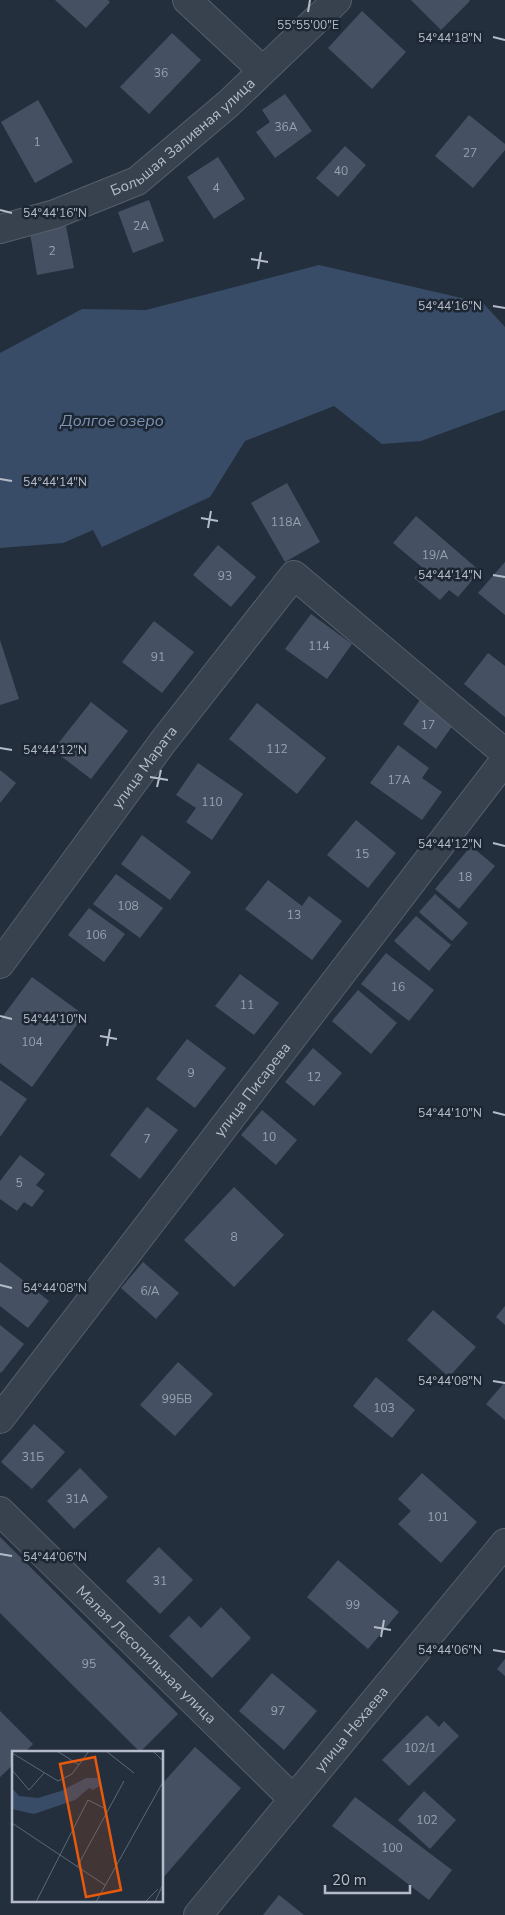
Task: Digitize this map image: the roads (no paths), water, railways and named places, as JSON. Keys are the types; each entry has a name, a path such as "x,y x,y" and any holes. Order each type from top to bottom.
{"street":[{"path":"187,0 262,70"},
{"name":"Большая Заливная улица","path":"0,229 55,214 137,181 228,104 337,0"},
{"name":"улица Марата","path":"0,964 162,743 294,575 505,753"},
{"name":"улица Писарева","path":"0,1419 505,760"},
{"name":"Малая Лесопильная улица","path":"0,1511 292,1798"},
{"name":"улица Нехаева","path":"198,1915 292,1798 505,1543"}],"water":[{"name":"Долгое озеро","path":"319,265 483,303 505,327 505,410 421,441 382,444 334,406 245,441 210,497 102,547 93,530 63,543 0,548 0,353 82,309 146,310"}]}
